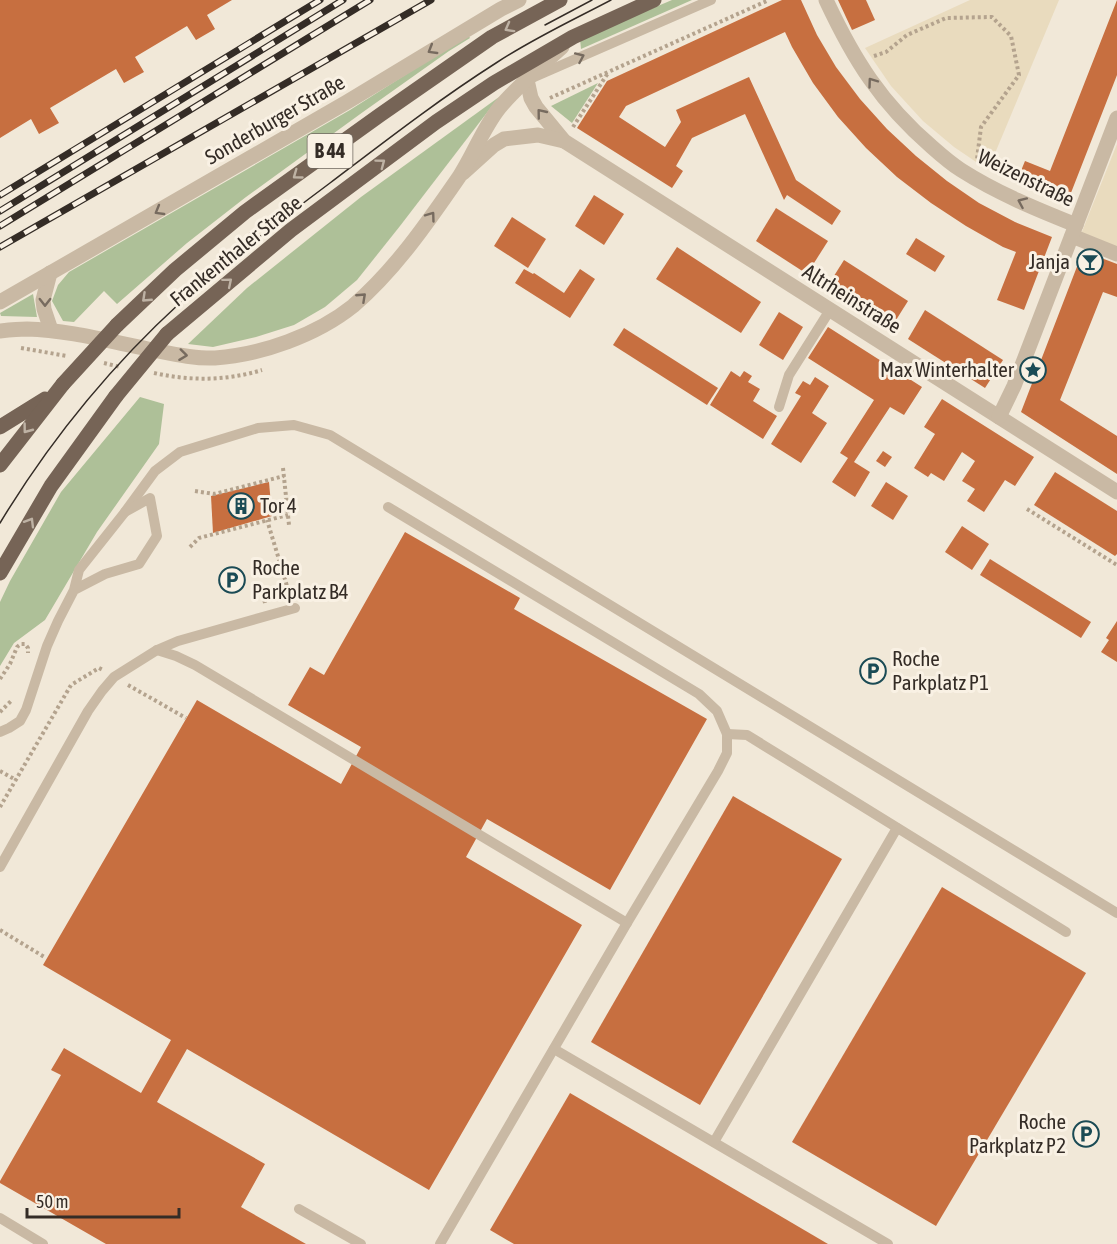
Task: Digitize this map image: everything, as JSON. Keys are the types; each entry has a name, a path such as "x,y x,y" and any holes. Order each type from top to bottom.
{"main road":[{"name":"Frankenthaler Straße","path":"0,465 59,388 117,325 175,270 245,212 380,115 492,37 560,0"},
{"name":"B 44","path":"573,37 654,0"},
{"name":"Frankenthaler Straße","path":"0,573 51,486 116,396 167,334 291,230 436,122 494,83 573,37"},
{"path":"0,428 59,388"}],"street":[{"name":"Sonderburger Straße","path":"0,302 519,0"},
{"name":"Weizenstraße","path":"826,0 842,36 858,63 890,105 916,133 958,168 974,178 1117,254"},
{"path":"0,331 51,330 180,355 213,358 245,354 306,334 352,306 401,257 461,175 485,127 501,106 573,37"},
{"name":"Altrheinstraße","path":"527,80 531,98 536,107 564,141 1117,492"},
{"path":"999,417 1014,386 1117,118"},
{"name":"Altrheinstraße","path":"461,175 494,145 504,139 538,135 564,141"},
{"path":"50,273 43,300 51,330"}],"lane":[{"path":"527,80 711,0"},
{"path":"779,406 789,375 830,310"},
{"path":"0,732 20,721 27,710 47,646 74,590 79,570 156,471 180,452 258,428 294,425 330,435 1117,913"},
{"path":"74,590 105,574 139,564 158,537 150,498 125,512"},
{"path":"388,507 699,694 717,711 728,734 727,753 718,771 440,1244"},
{"path":"0,867 97,697 114,677 157,650 178,641 296,608"},
{"path":"157,650 195,665 627,923"},
{"path":"728,734 747,735 1066,932"},
{"path":"714,1142 897,828"},
{"path":"554,1049 888,1244"},
{"path":"299,1209 361,1244"},
{"path":"0,1218 43,1244"}],"path":[{"path":"858,63 886,52 907,35 946,18 992,17 1011,36 1019,75 981,127 974,178"},
{"path":"564,141 609,72"},
{"path":"283,468 289,525"},
{"path":"195,491 214,494 284,476"},
{"path":"1027,508 1117,566"},
{"path":"190,547 199,538 288,515"},
{"path":"267,520 287,586 263,593 268,616"},
{"path":"0,680 17,647 25,644"},
{"path":"177,712 186,718"},
{"path":"0,771 16,780 0,807"},
{"path":"0,930 46,958"}],"green space":[{"path":"672,0 692,0 581,49 580,39"},
{"path":"468,35 470,38 246,197 187,243 117,304 104,291 74,322 63,321 52,301 58,285 69,272 350,110"},
{"path":"598,83 572,123 551,106"},
{"path":"499,97 357,280 325,307 294,325 256,337 213,347 188,344 247,288 361,197"},
{"path":"33,294 37,317 1,316 0,313"},
{"path":"140,397 164,404 159,444 97,532 45,620 14,643 0,666 0,602 10,581 61,492"}],"shaded area":[{"path":"970,0 1059,0 988,170 954,147 923,121 891,86 865,48"},
{"path":"1117,144 1117,247 1081,234"}],"building":[{"path":"0,0 232,0 207,15 215,29 196,40 187,26 135,57 144,72 124,83 116,69 50,108 59,123 39,134 31,119 0,138"},
{"path":"782,0 801,0 817,35 836,67 860,99 916,156 979,203 1015,222 1052,237 1024,310 997,300 1016,252 966,226 931,203 897,177 866,148 838,117 813,83 785,32 626,106 619,117 665,147 681,122 676,110 749,77 796,180 841,211 832,225 787,195 784,200 745,114 692,138 676,166 683,171 672,188 577,128 607,81"},
{"path":"838,0 866,0 875,20 852,30"},
{"path":"1117,0 1117,75 1067,203 1016,183 1025,161 1050,171"},
{"path":"594,195 624,214 604,245 575,226"},
{"path":"776,208 828,241 807,274 756,241"},
{"path":"512,217 546,239 528,268 494,246"},
{"path":"916,238 945,256 935,272 906,254"},
{"path":"677,247 761,302 741,333 656,279"},
{"path":"1083,251 1117,264 1117,297 1103,292 1060,400 1117,436 1117,474 1021,412"},
{"path":"844,260 908,301 891,328 827,287"},
{"path":"524,269 564,293 580,269 595,279 570,318 515,283"},
{"path":"925,310 1003,360 985,388 908,339"},
{"path":"779,312 803,327 783,360 759,345"},
{"path":"828,327 922,387 904,415 890,407 854,462 870,472 855,497 832,482 848,458 840,453 874,400 808,358"},
{"path":"624,328 718,388 707,405 613,345"},
{"path":"731,371 740,377 744,371 752,376 748,382 760,389 753,401 777,416 763,439 710,405"},
{"path":"815,377 829,386 812,413 827,423 801,463 771,444 801,396 795,393 803,381 810,385"},
{"path":"942,399 1034,457 1015,486 1005,480 984,512 967,501 975,489 962,481 975,461 962,452 944,481 931,473 928,477 914,468 935,434 924,427"},
{"path":"883,451 892,457 885,467 876,461"},
{"path":"1055,472 1117,511 1117,554 1115,556 1034,505"},
{"name":"Tor 4","path":"269,482 272,516 213,533 211,496"},
{"path":"886,482 908,496 893,520 871,506"},
{"path":"962,526 989,544 972,570 945,552"},
{"path":"405,532 520,598 514,609 707,719 610,890 487,819 466,857 582,925 429,1190 187,1049 157,1102 265,1164 241,1207 306,1244 106,1244 0,1181 61,1075 51,1070 64,1048 141,1093 171,1040 43,965 197,700 341,784 361,747 288,705 310,667 324,675"},
{"path":"990,559 1091,622 1081,638 980,575"},
{"path":"1117,621 1117,662 1101,652 1109,640 1106,638"},
{"path":"733,796 842,859 700,1105 591,1042"},
{"path":"942,887 1086,973 936,1226 792,1142"},
{"path":"570,1093 828,1244 514,1244 490,1230"}],"tram line":[{"path":"545,25 592,0"},
{"path":"0,523 39,463 83,406 130,352 199,286 292,212 453,92 524,46 611,0"},
{"path":"239,242 277,212"}],"railway":[{"path":"0,195 320,0"},
{"path":"0,211 343,0"},
{"path":"0,226 370,0"},
{"path":"0,247 431,0"}],"place":[{"name":"Janja","path":"1090,262"},
{"name":"Max Winterhalter","path":"1033,370"},
{"name":"Tor 4","path":"241,506"},
{"name":"Roche Parkplatz B4","path":"232,580"},
{"name":"Roche Parkplatz P1","path":"873,671"},
{"name":"Roche Parkplatz P2","path":"1086,1134"}]}
